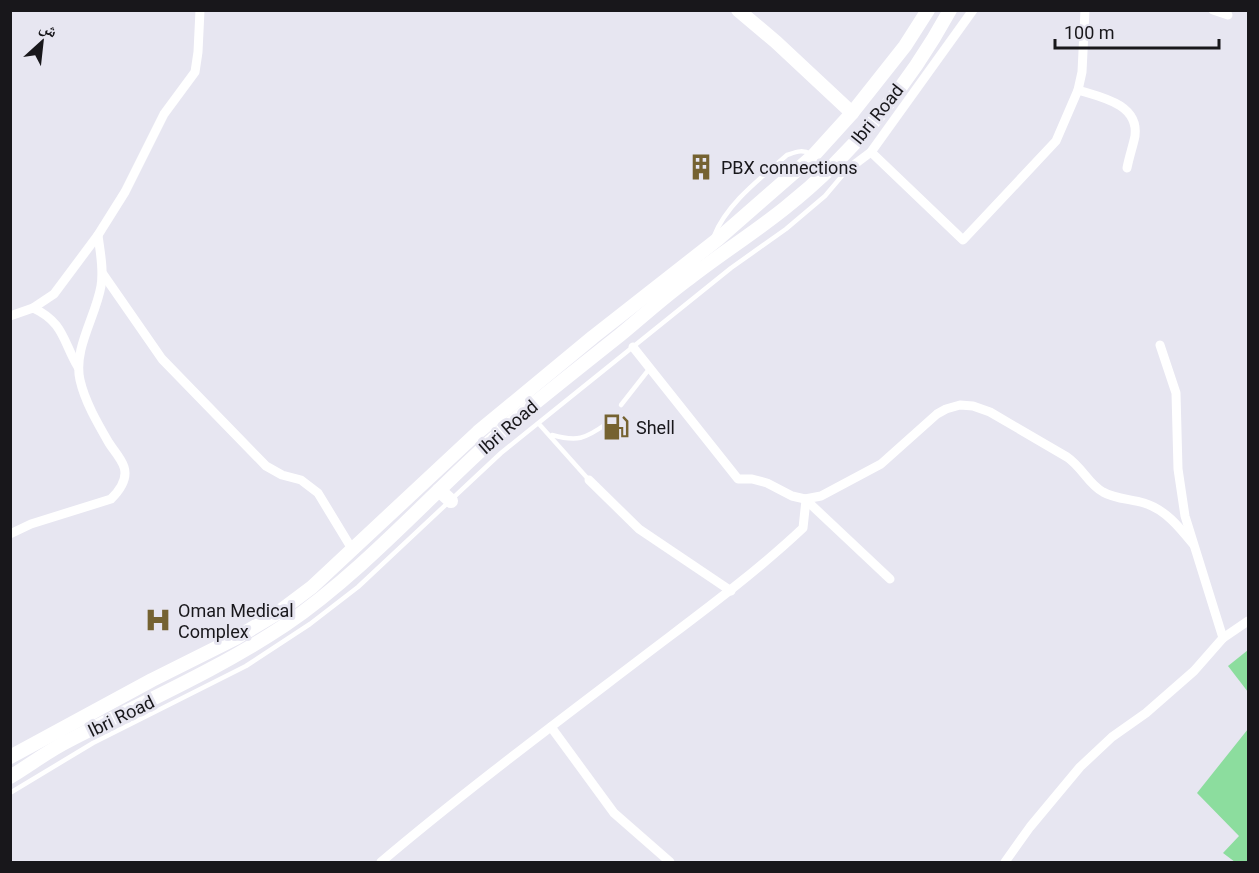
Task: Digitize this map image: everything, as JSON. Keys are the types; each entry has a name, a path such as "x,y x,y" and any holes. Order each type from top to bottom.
{"main road":[{"path":"738,10 852,113"},
{"path":"909,73 904,70 904,60 928,10"},
{"name":"Ibri Road","path":"10,757 152,680 236,638 276,614 312,587 478,432 710,245 813,156 852,113 905,46 928,10"},
{"name":"Ibri Road","path":"10,777 65,742 161,696 238,655 284,625 344,579 519,416 690,277 787,206 861,137 927,49 950,10"},
{"path":"787,206 815,172 817,163 813,156"},
{"path":"439,490 451,501"}],"street":[{"path":"10,316 33,308 54,294 98,235 125,192 165,114 195,72 200,10"},
{"path":"847,170 872,152 973,10"},
{"path":"872,152 963,240 1056,141 1078,90 1082,72 1085,10"},
{"path":"1213,10 1228,15"},
{"path":"1078,90 1115,102 1130,113 1135,133 1127,168"},
{"path":"78,368 103,274 98,235"},
{"path":"103,274 162,359 266,466 282,475 301,480 318,493 352,549"},
{"path":"10,534 31,524 111,499 119,492 125,468 87,400 78,368 59,327 49,317 33,308"},
{"path":"1160,345 1176,393 1178,469 1185,516 1224,638"},
{"path":"633,347 738,479 752,478 792,496 805,499 821,496 881,464 946,409 960,405 973,406 990,412 1067,457 1077,464 1093,484 1106,494 1147,503 1160,511 1175,522 1193,544"},
{"path":"589,480 639,529 730,591"},
{"path":"805,499 890,579"},
{"path":"381,862 446,807 730,591 803,528 805,499"},
{"path":"1005,862 1030,827 1080,767 1112,737 1146,713 1194,671 1224,638 1248,621"},
{"path":"551,727 614,813 670,862"}],"lane":[{"path":"10,793 93,743 246,666 282,644 358,587 501,453 731,268 802,216 825,196 847,170"},
{"path":"621,405 650,368"},
{"path":"539,423 552,435 589,480"},
{"path":"552,435 576,440 589,436 606,424"}],"green space":[{"path":"1248,650 1248,692 1228,666"},
{"path":"1248,729 1248,862 1235,862 1223,853 1239,836 1197,793"}],"place":[{"name":"PBX connections","path":"701,167"},
{"name":"Shell","path":"616,427"},
{"name":"Oman Medical Complex","path":"158,620"}]}
